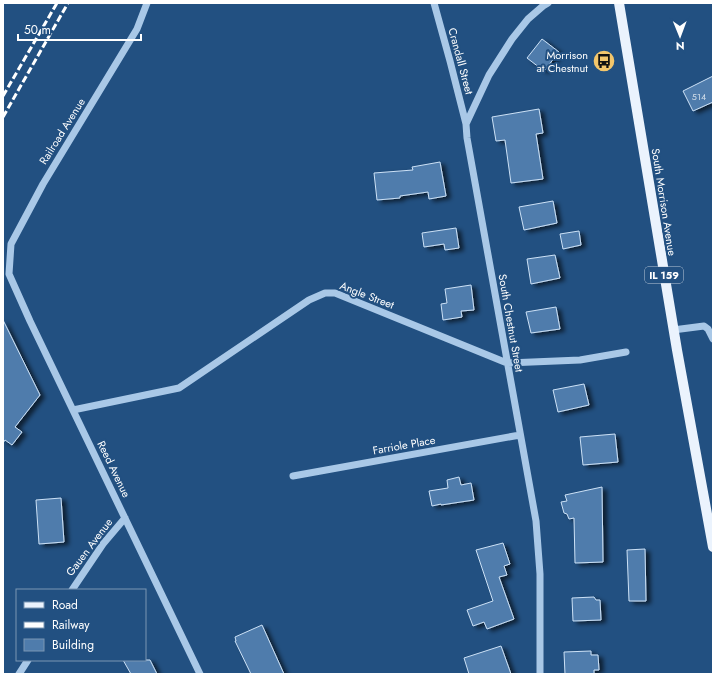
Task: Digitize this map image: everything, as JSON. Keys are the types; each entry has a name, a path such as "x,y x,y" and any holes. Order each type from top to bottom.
{"main road":[{"name":"South Morrison Avenue","path":"619,3 673,330 713,547"}],"street":[{"name":"Railroad Avenue","path":"9,274 11,244 43,184 137,28 147,3"},
{"name":"Crandall Street","path":"434,3 466,124"},
{"path":"466,124 489,75 512,39 528,19 542,6 548,3"},
{"name":"South Chestnut Street","path":"466,124 467,138 536,520 540,574 540,674"},
{"name":"Reed Avenue","path":"9,274 30,321 200,674"},
{"name":"Angle Street","path":"73,410 179,388 309,300 326,293 335,293 507,363 580,360 626,352"},
{"path":"673,330 704,326 708,329 713,339"},
{"name":"Farriole Place","path":"293,476 520,435"},
{"name":"Gauen Avenue","path":"73,589 103,544 125,518"},
{"path":"19,674 27,661"}],"building":[{"path":"542,39 559,52 544,71 527,58"},
{"path":"713,76 713,102 693,111 683,91"},
{"path":"539,109 543,133 536,134 543,179 511,183 505,140 496,141 492,117"},
{"path":"440,162 446,196 429,199 428,192 400,196 400,198 377,200 374,173 413,170 412,167"},
{"path":"553,201 557,223 524,230 519,207"},
{"path":"456,228 459,248 445,250 444,244 424,247 422,233"},
{"path":"579,231 581,245 563,249 560,234"},
{"path":"555,255 560,278 531,284 527,259"},
{"path":"471,285 474,310 461,311 462,317 443,320 441,304 447,303 445,289"},
{"path":"556,307 560,329 531,333 526,312"},
{"path":"3,320 40,395 15,427 22,432 12,445 5,440 3,443"},
{"path":"584,384 589,405 558,412 553,390"},
{"path":"615,434 618,462 583,465 580,437"},
{"path":"459,477 461,485 471,483 474,500 432,506 429,491 448,488 447,480"},
{"path":"602,487 603,562 575,563 574,518 569,519 567,514 564,513 561,502 567,501 565,495"},
{"path":"61,498 64,542 39,544 36,500"},
{"path":"503,543 510,564 504,566 507,575 499,577 514,619 487,629 484,622 473,626 467,610 493,601 476,550"},
{"path":"645,549 646,601 629,601 627,550"},
{"path":"594,597 596,600 600,600 601,620 573,621 572,598"},
{"path":"262,625 284,674 251,674 235,641 235,637"},
{"path":"501,646 511,674 469,674 464,658"},
{"path":"591,651 591,655 598,655 599,670 594,670 594,674 565,674 564,652"},
{"path":"150,660 157,674 131,674 124,661"}],"railway":[{"path":"3,96 57,3"},
{"path":"3,117 68,3"}],"place":[{"name":"Morrison at Chestnut","path":"604,61"}]}
